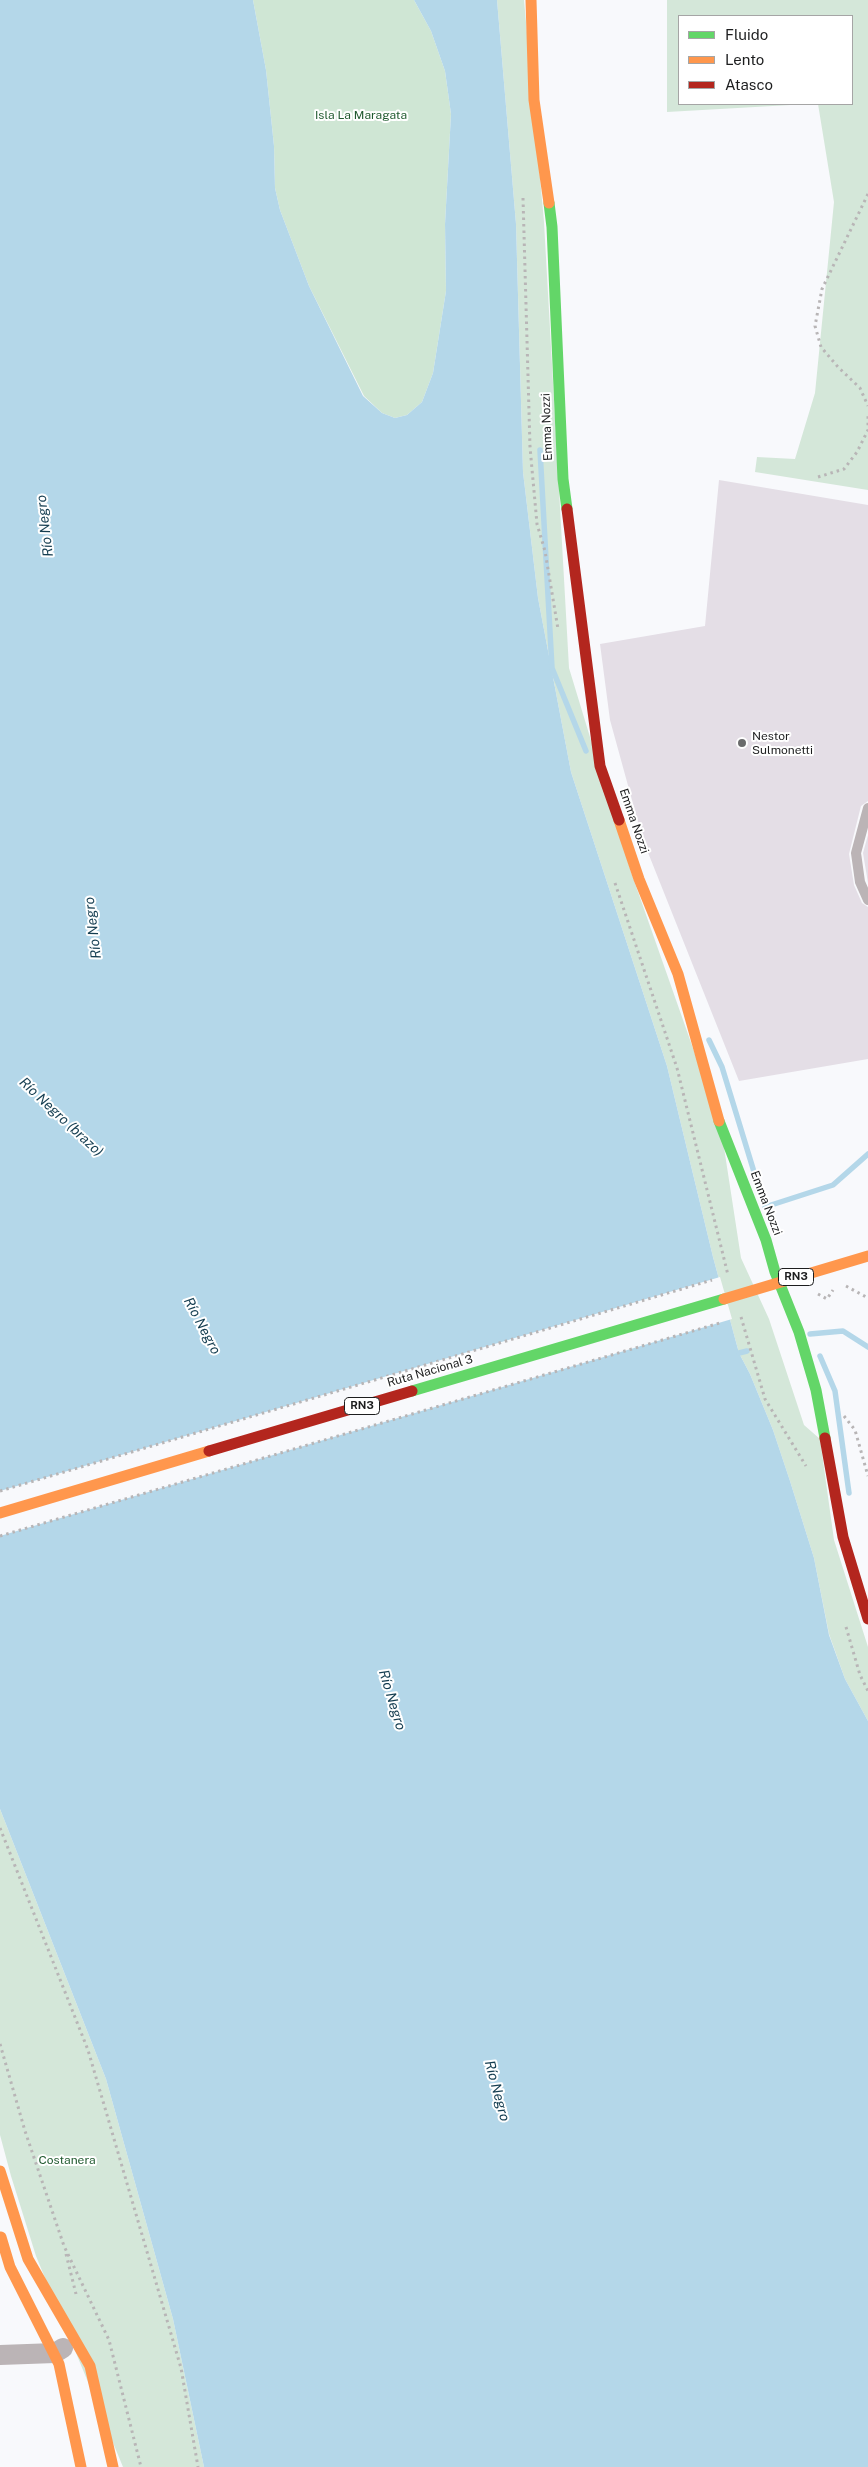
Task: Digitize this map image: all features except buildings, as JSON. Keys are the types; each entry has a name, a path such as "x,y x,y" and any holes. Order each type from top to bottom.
{"main road":[{"name":"Emma Nozzi","path":"531,0 534,100 552,227 563,479 600,766 639,879 678,974 721,1128 766,1240 775,1272 799,1332 816,1390 843,1538 868,1619"},
{"name":"Ruta Nacional 3","path":"0,1513 868,1256"},
{"path":"0,2172 28,2259 90,2366 112,2467"},
{"path":"0,2234 10,2267 55,2353 81,2467"}],"street":[{"path":"0,2355 55,2353 75,2340"}],"lane":[{"path":"868,808 856,853 860,882 868,900"}],"path":[{"path":"868,194 822,289 815,326 821,347 860,388 868,406"},
{"path":"818,477 844,469 857,452 868,430 868,415"},
{"path":"725,1276 734,1273"},
{"path":"0,1491 715,1278"},
{"path":"830,1290 849,1284"},
{"path":"811,1296 820,1293"},
{"path":"734,1318 744,1316"},
{"path":"0,1536 725,1321"},
{"path":"841,1412 855,1430 868,1476"},
{"path":"0,1828 88,2050 181,2368 198,2467"},
{"path":"0,2044 25,2131 64,2246 109,2340 141,2467"}],"green space":[{"name":"Isla La Maragata","path":"253,0 414,0 431,31 445,71 451,114 445,224 446,291 433,373 422,402 407,415 395,418 382,413 364,396 309,286 280,210 275,188 274,146 266,70"},
{"path":"497,0 524,0 544,222 569,668 631,872 721,1128 741,1258 769,1319 804,1425 820,1439 834,1540 868,1647 868,1721 845,1679 829,1634 814,1558 790,1481 773,1430 750,1374 739,1353 713,1257 667,1066 571,772 538,598 523,472 516,224"},
{"path":"667,0 868,0 868,490 755,472 757,457 795,459 815,393 834,202 818,105 853,105 853,15 678,15 678,105 790,105 667,112"},
{"name":"Costanera","path":"0,1809 106,2079 173,2319 204,2467 123,2467 36,2256 11,2176 0,2135"}],"water":[{"path":"0,0 253,0 266,70 274,146 275,188 280,210 309,286 363,396 382,413 395,418 407,415 422,402 433,373 446,291 445,224 451,114 445,71 431,31 414,0 497,0 516,224 523,472 538,598 571,772 667,1066 713,1257 739,1353 750,1374 773,1430 790,1481 814,1558 829,1635 845,1679 868,1721 868,2467 204,2467 173,2319 106,2079 0,1809"}],"pier":[{"path":"720,1277 732,1319 0,1536 0,1491"}],"waterway":[{"path":"540,450 552,668 586,751"},
{"path":"709,1040 722,1067 758,1185"},
{"path":"765,1207 833,1185 868,1154"},
{"path":"810,1334 843,1331 868,1347"},
{"path":"739,1353 747,1351"},
{"path":"820,1356 835,1391 849,1493"}],"traffic: fast":[{"path":"549,203 552,227 563,479 567,509"},
{"path":"719,1121 766,1240 775,1272 799,1332 816,1390 825,1438"},
{"path":"412,1391 724,1299"}],"traffic: slow":[{"path":"531,0 534,100 549,203"},
{"path":"619,820 639,879 678,974 719,1121"},
{"path":"724,1299 868,1256"},
{"path":"0,1513 209,1451"},
{"path":"0,2171 28,2259 90,2366 113,2467"},
{"path":"1,2237 10,2267 59,2364 81,2467"}],"traffic: jam":[{"path":"567,509 600,766 619,820"},
{"path":"209,1451 412,1391"},
{"path":"825,1438 843,1537 868,1619"}],"place":[{"name":"Nestor Sulmonetti","path":"742,743"}],"water label":[{"name":"Río Negro","path":"45,526"},
{"name":"Río Negro","path":"93,928"},
{"name":"Río Negro (brazo)","path":"61,1117"},
{"name":"Río Negro","path":"202,1326"},
{"name":"Río Negro","path":"392,1700"},
{"name":"Río Negro","path":"497,2091"}]}
